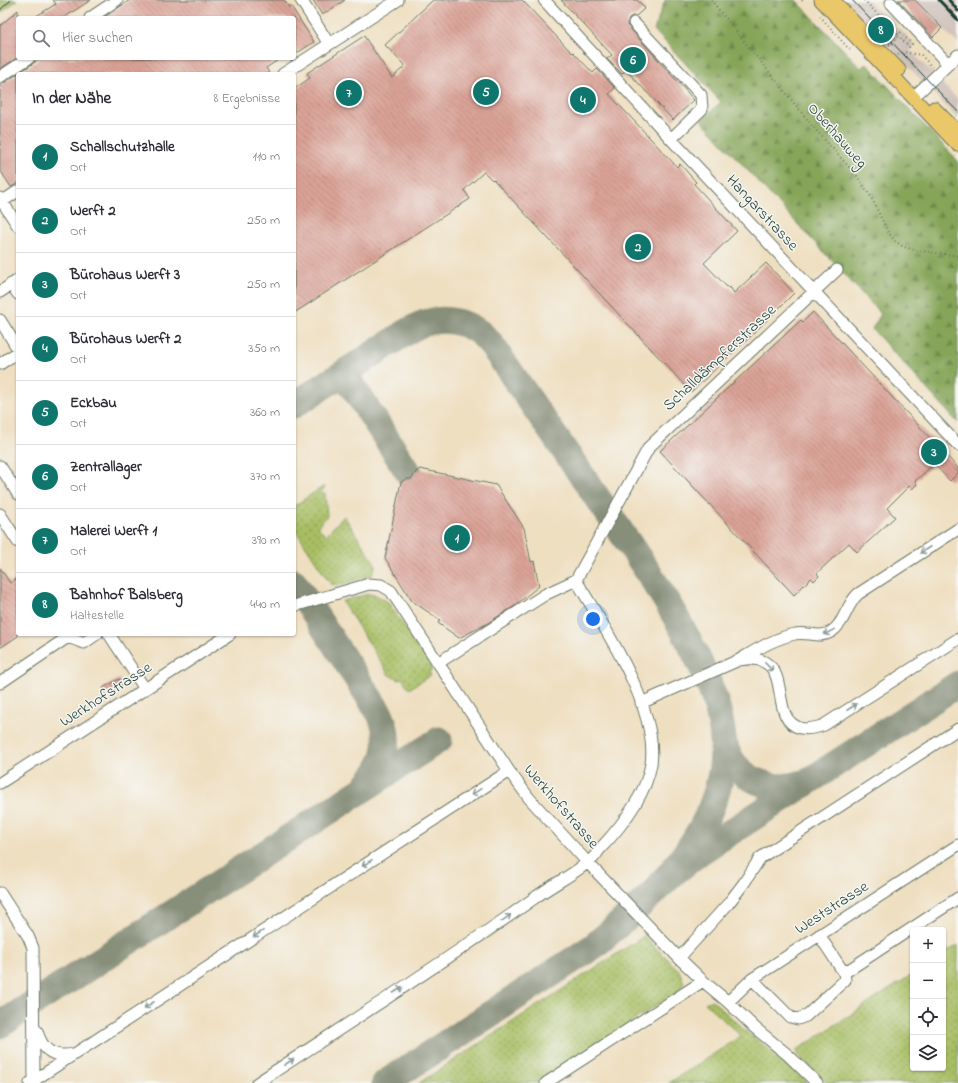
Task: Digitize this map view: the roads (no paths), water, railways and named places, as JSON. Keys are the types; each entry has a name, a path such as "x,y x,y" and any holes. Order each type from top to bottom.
{"main road":[{"path":"820,0 958,145"},
{"path":"833,0 958,132"}],"lane":[{"path":"93,16 118,0"},
{"path":"301,0 329,44"},
{"path":"286,72 398,0"},
{"name":"Hangarstrasse","path":"544,0 671,139 958,445"},
{"path":"891,3 955,59 919,92"},
{"path":"634,23 701,95 702,109 671,139"},
{"path":"0,77 26,60"},
{"path":"16,192 1,201 16,223"},
{"name":"Schalldämpferstrasse","path":"576,580 649,447 836,270"},
{"path":"0,292 15,282"},
{"path":"0,320 16,346"},
{"path":"0,364 16,353"},
{"path":"0,466 16,491"},
{"path":"0,514 16,539"},
{"path":"641,703 739,660 764,646 792,634 797,633 821,636 830,632 839,624 851,602 858,594 958,529"},
{"path":"256,1083 488,931 538,895 588,863 612,836 639,796 651,763 650,740 641,703 630,674 576,580 546,594 438,663"},
{"name":"Werkhofstrasse","path":"296,605 369,584 381,585 391,591 509,771 529,798 588,863 702,981 788,1055 817,1083"},
{"path":"0,683 69,636 84,643 94,636"},
{"path":"110,636 145,689"},
{"name":"Werkhofstrasse","path":"0,783 227,636"},
{"path":"739,660 756,659 766,662 773,670 778,683 786,716 793,725 814,729 958,639"},
{"path":"679,958 728,904 760,858 958,729"},
{"path":"33,1082 73,1054 509,771"},
{"name":"Weststrasse","path":"728,1002 752,979 958,845"},
{"path":"0,892 28,936 33,948 33,1082"},
{"path":"844,973 958,898"},
{"path":"752,979 790,1017 798,1019 806,1016 846,980 844,973 819,936"},
{"path":"546,1083 702,981"},
{"path":"34,1021 40,1042 47,1050 60,1055 73,1054"}],"tram line":[{"path":"0,10 11,0"},
{"path":"852,0 958,112"}],"railway":[{"path":"939,0 958,20"},
{"path":"949,0 958,11"}],"place":[{"name":"Bahnhof Balsberg","path":"881,30"},
{"name":"Zentrallager","path":"633,60"},
{"name":"Eckbau","path":"486,92"},
{"name":"Malerei Werft 1","path":"349,93"},
{"name":"Bürohaus Werft 2","path":"583,100"},
{"name":"Werft 2","path":"638,247"},
{"name":"Bürohaus Werft 3","path":"934,452"},
{"name":"Schallschutzhalle","path":"457,538"}]}
